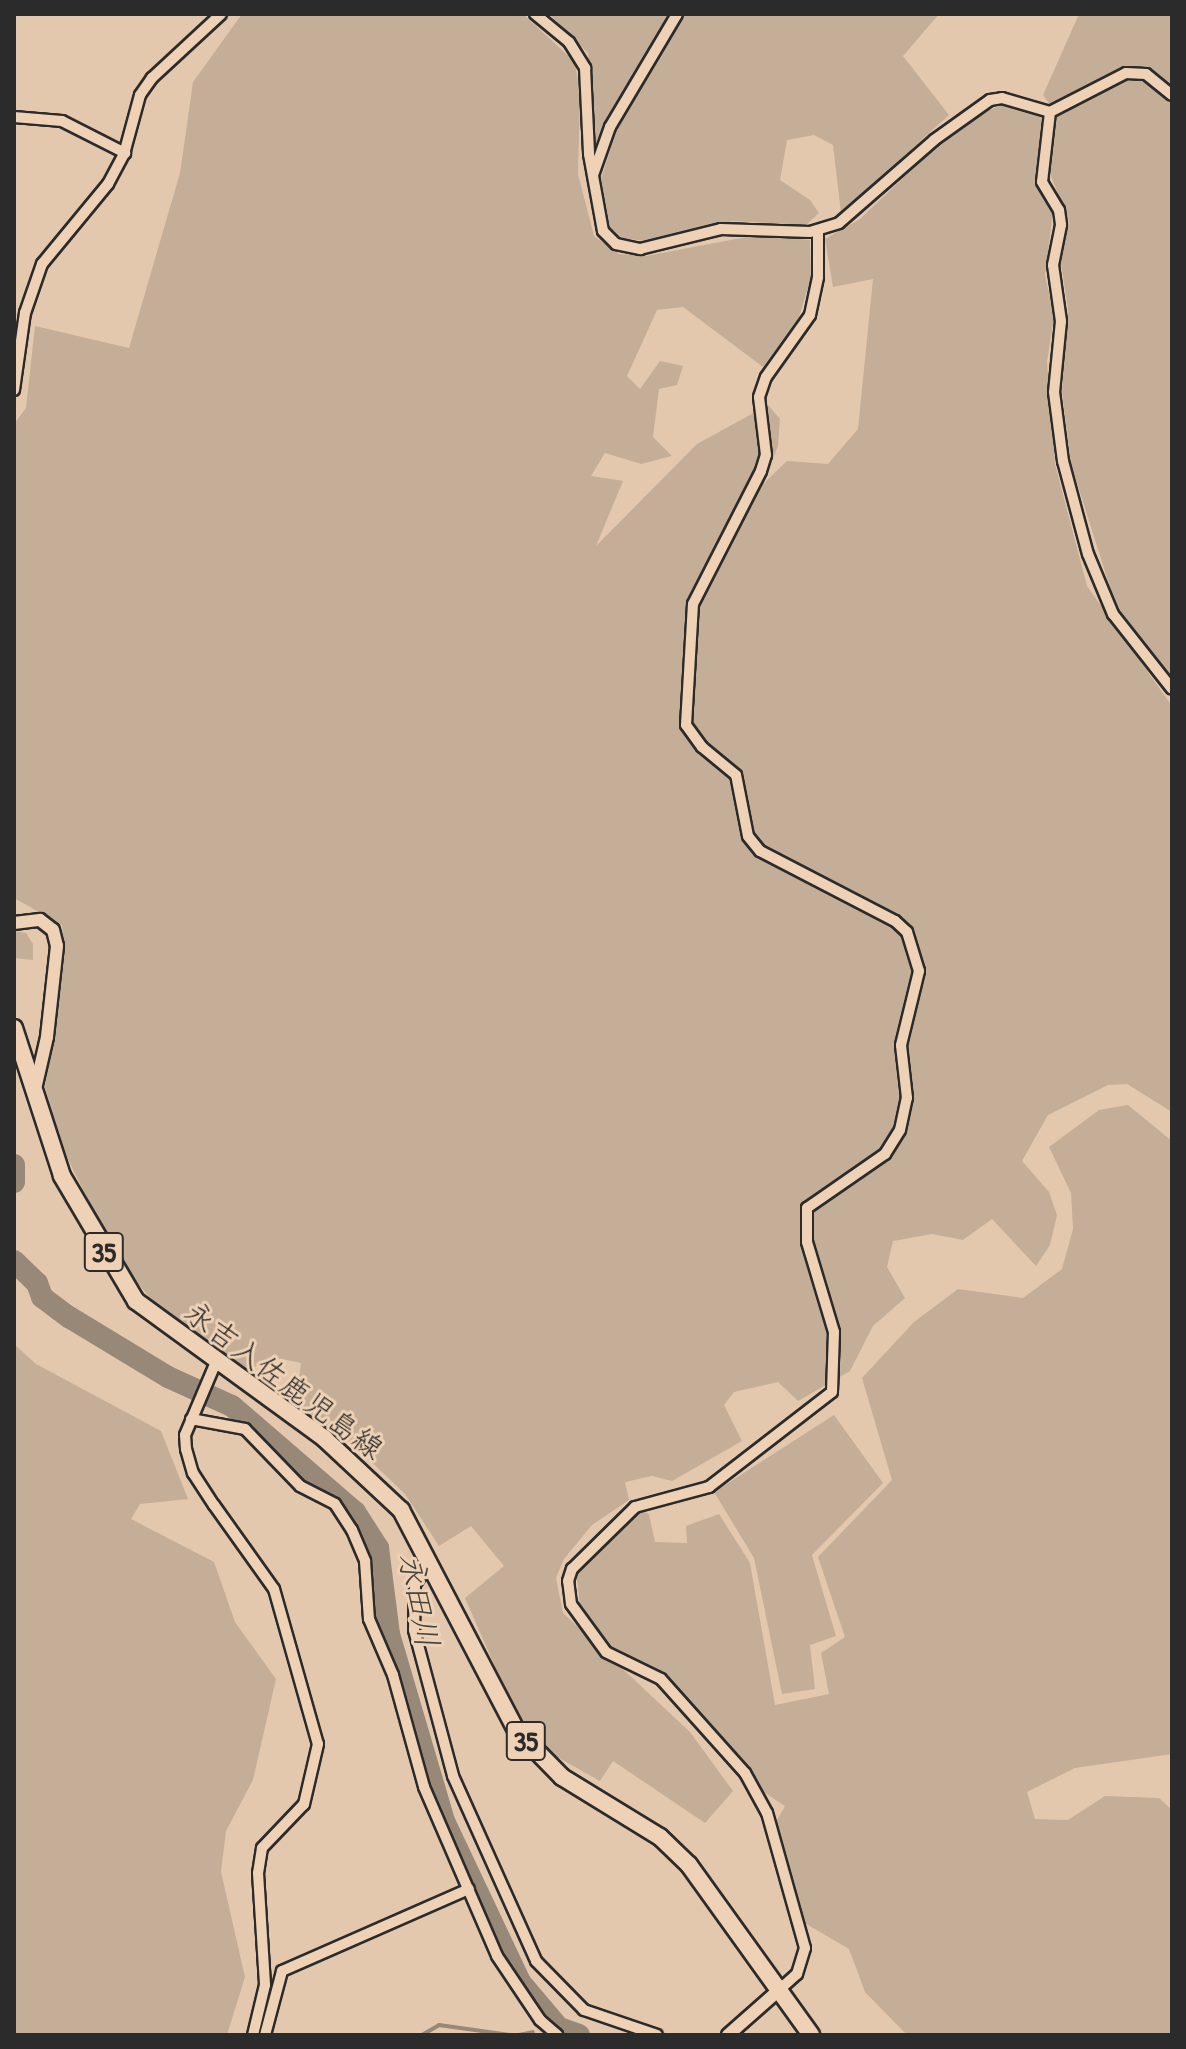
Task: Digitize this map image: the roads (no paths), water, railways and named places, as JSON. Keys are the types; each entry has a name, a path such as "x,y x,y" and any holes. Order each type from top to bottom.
{"main road":[{"name":"永吉入佐鹿児島線","path":"14,1028 36,1085 56,1163 116,1274 161,1323 213,1369 368,1476 401,1510 431,1561 516,1730 562,1777 660,1837 679,1856 716,1898 811,2035"}],"street":[{"path":"14,390 25,313 42,264 108,184 125,153 140,95 152,78 221,14"},
{"path":"535,14 569,42 585,68 593,177 603,231 616,244 640,249 749,227 818,231 839,223 934,140 990,100 1002,98 1050,112 1126,73 1146,74 1172,95"},
{"path":"593,177 610,127 677,14"},
{"path":"1050,112 1042,182 1059,210 1061,225 1053,265 1061,321 1054,392 1063,461 1088,554 1113,614 1172,689"},
{"path":"14,117 62,121 125,153"},
{"path":"728,2035 797,1974 805,1948 767,1813 745,1773 661,1679 606,1652 571,1604 568,1581 572,1569 635,1507 709,1487 832,1392 834,1332 807,1242 807,1208 885,1154 900,1130 907,1098 901,1045 919,971 907,932 895,921 760,851 748,836 736,775 702,747 686,725 693,604 761,471 766,455 759,397 766,377 810,315 818,277 818,231"},
{"path":"14,923 40,920 53,930 57,946 47,1037 36,1085"},
{"path":"213,1369 185,1435 193,1473 274,1589 318,1744 304,1804 262,1848 258,1873 265,1985 253,2035"},
{"path":"193,1414 245,1429 300,1486 335,1504 352,1530 365,1561 369,1619 378,1647 393,1675 424,1787 497,1956 540,2020 557,2035"},
{"path":"431,1561 415,1584 414,1630 453,1776 536,1961 584,2010 657,2035"},
{"path":"265,2035 282,1971 469,1889"}],"waterway":[{"name":"永田川","path":"14,1165 14,1182"},
{"name":"永田川","path":"14,1261 37,1283 42,1297 69,1317 168,1377 232,1406 355,1512 378,1548 389,1634 444,1821 520,1982 559,2028 579,2035"},
{"path":"422,2035 439,2025 510,2035"},
{"path":"519,2035 533,2032"}]}
